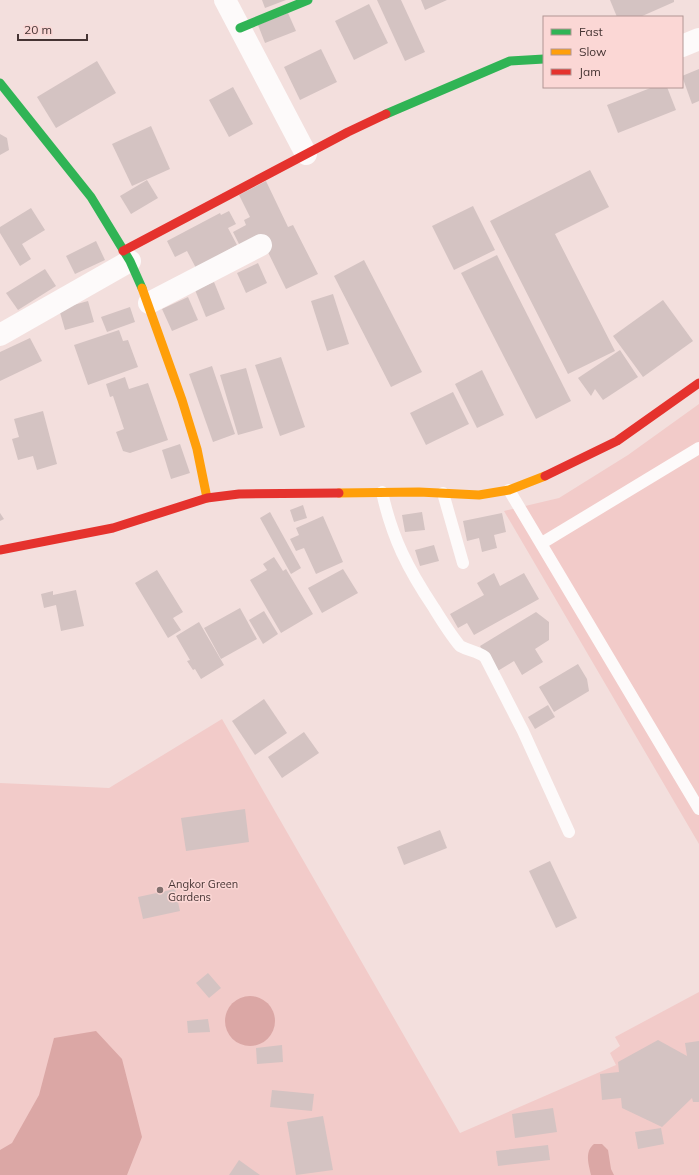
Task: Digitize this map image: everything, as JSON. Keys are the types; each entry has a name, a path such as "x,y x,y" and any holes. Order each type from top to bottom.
{"street":[{"path":"225,0 306,154"},
{"path":"240,28 308,0"},
{"path":"683,46 699,39"},
{"path":"0,335 126,256 306,154 348,132 435,92 510,61 543,59"},
{"path":"0,83 91,197 126,256 149,303 184,407 197,450 208,498"},
{"path":"149,303 261,246"},
{"path":"0,550 113,528 208,498 239,494 382,492 479,495 509,490 540,479 617,441 699,383"}],"lane":[{"path":"542,543 699,448"},
{"path":"509,490 542,543 699,809"},
{"path":"382,492 397,545 414,578 460,646 485,657 523,731 568,832"},
{"path":"444,493 464,563"}],"shaded area":[{"path":"699,404 699,844 504,511 559,498 628,455"},
{"name":"Angkor Green Gardens","path":"222,719 460,1133 616,1065 610,1053 620,1046 615,1037 699,992 699,1175 0,1175 0,783 109,788"},
{"path":"250,996 264,1000 271,1007 275,1021 271,1035 264,1042 250,1046 236,1042 229,1035 225,1021 229,1007 236,1000"},
{"path":"96,1031 122,1059 142,1137 127,1175 0,1175 0,1150 12,1143 39,1095 54,1038"},
{"path":"594,1144 602,1144 608,1150 611,1169 614,1175 591,1175 588,1155"}],"building":[{"path":"262,0 286,0 265,8"},
{"path":"377,0 401,0 425,52 405,61"},
{"path":"421,0 447,0 425,10"},
{"path":"610,0 674,0 674,2 642,16 617,16"},
{"path":"369,4 388,43 354,60 335,21"},
{"path":"288,13 296,31 265,43 258,25"},
{"path":"321,49 337,82 300,100 284,67"},
{"path":"97,61 116,93 56,128 37,97"},
{"path":"699,69 699,101 692,104 683,76"},
{"path":"233,87 253,124 229,137 209,100"},
{"path":"650,88 667,88 676,110 618,133 607,105"},
{"path":"151,126 170,169 132,186 112,144"},
{"path":"0,134 7,138 9,150 0,155"},
{"path":"590,170 609,207 555,234 615,351 568,374 490,221"},
{"path":"147,180 158,198 131,214 120,196"},
{"path":"266,181 288,227 293,225 318,274 286,289 262,240 240,246 233,232 246,225 244,220 250,217 239,195"},
{"path":"473,206 495,250 454,270 432,226"},
{"path":"31,208 45,230 22,244 31,259 20,266 0,233 0,227"},
{"path":"229,211 236,224 228,228 237,245 196,268 187,251 175,257 167,241 220,213 221,215"},
{"path":"96,241 105,260 75,274 66,256"},
{"path":"497,255 571,401 536,419 461,273"},
{"path":"364,260 422,372 391,387 334,276"},
{"path":"258,263 267,283 246,293 237,273"},
{"path":"45,269 56,286 18,310 6,293"},
{"path":"214,282 225,309 206,317 195,290"},
{"path":"333,294 349,344 327,351 311,301"},
{"path":"188,297 198,320 172,331 162,309"},
{"path":"663,300 693,341 643,377 613,336"},
{"path":"88,301 94,322 65,330 59,309"},
{"path":"130,307 135,322 107,332 101,317"},
{"path":"119,330 123,341 128,340 138,367 88,385 74,345"},
{"path":"30,338 42,361 0,381 0,352"},
{"path":"620,350 638,377 603,400 595,389 591,396 578,378"},
{"path":"281,357 305,427 280,436 255,365"},
{"path":"212,366 235,434 213,442 189,374"},
{"path":"246,368 263,428 238,435 220,375"},
{"path":"482,370 504,415 477,428 455,384"},
{"path":"125,377 129,389 148,383 168,440 130,453 123,451 116,432 124,429 113,396 110,397 106,384"},
{"path":"453,392 469,424 426,445 410,413"},
{"path":"43,411 57,464 37,470 33,456 18,460 12,439 19,437 14,419"},
{"path":"180,444 190,473 171,479 162,450"},
{"path":"303,505 307,518 294,522 290,510"},
{"path":"270,512 301,568 291,574 260,518"},
{"path":"422,512 425,530 405,532 402,515"},
{"path":"0,513 4,519 0,521"},
{"path":"502,513 506,532 494,535 497,548 482,552 479,538 467,541 463,521"},
{"path":"323,516 343,562 316,574 304,548 296,551 290,539 299,535 296,528"},
{"path":"434,545 439,561 420,566 415,550"},
{"path":"274,557 283,571 286,569 313,614 281,633 250,580 267,570 263,564"},
{"path":"343,569 358,593 322,613 308,588"},
{"path":"157,570 183,612 173,618 181,630 168,638 135,583"},
{"path":"494,573 500,586 524,573 539,599 474,635 467,623 458,628 450,614 484,595 477,583"},
{"path":"76,590 84,626 61,631 56,605 44,608 41,594 53,591 53,595"},
{"path":"240,608 257,639 221,659 204,628"},
{"path":"264,611 278,634 263,644 249,620"},
{"path":"536,612 549,622 549,640 535,649 543,662 522,675 514,661 496,672 480,646"},
{"path":"199,622 224,665 201,679 195,669 193,670 187,661 190,660 176,636"},
{"path":"578,664 587,679 589,691 554,712 539,687"},
{"path":"264,699 287,733 255,755 232,721"},
{"path":"548,705 555,717 535,729 528,717"},
{"path":"304,732 319,753 282,778 268,757"},
{"path":"245,809 249,842 186,851 181,818"},
{"path":"440,830 447,848 404,865 397,847"},
{"path":"550,861 577,918 556,928 529,871"},
{"path":"175,889 180,911 143,919 138,897"},
{"path":"208,973 221,988 209,998 196,983"},
{"path":"208,1019 210,1032 188,1033 187,1021"},
{"path":"658,1040 687,1056 685,1043 699,1041 699,1102 693,1102 692,1098 662,1127 622,1108 621,1098 602,1100 600,1074 619,1072 618,1062"},
{"path":"282,1045 283,1062 257,1064 256,1048"},
{"path":"272,1090 314,1094 312,1111 270,1107"},
{"path":"553,1108 557,1132 515,1138 512,1114"},
{"path":"323,1116 333,1170 296,1175 287,1122"},
{"path":"661,1128 664,1144 638,1149 635,1132"},
{"path":"548,1145 550,1160 498,1166 496,1151"},
{"path":"239,1160 260,1175 229,1175"}],"traffic: fast":[{"path":"240,28 308,0"},
{"path":"386,114 510,61 543,59"},
{"path":"0,83 91,197 130,261 142,288"}],"traffic: slow":[{"path":"142,288 182,400 197,449 207,498"},
{"path":"339,493 419,492 479,495 509,490 545,476"}],"traffic: jam":[{"path":"123,251 348,132 386,114"},
{"path":"545,476 617,441 699,383"},
{"path":"0,550 113,528 207,498 239,494 339,493"}],"place":[{"name":"Angkor Green Gardens","path":"160,890"}]}
